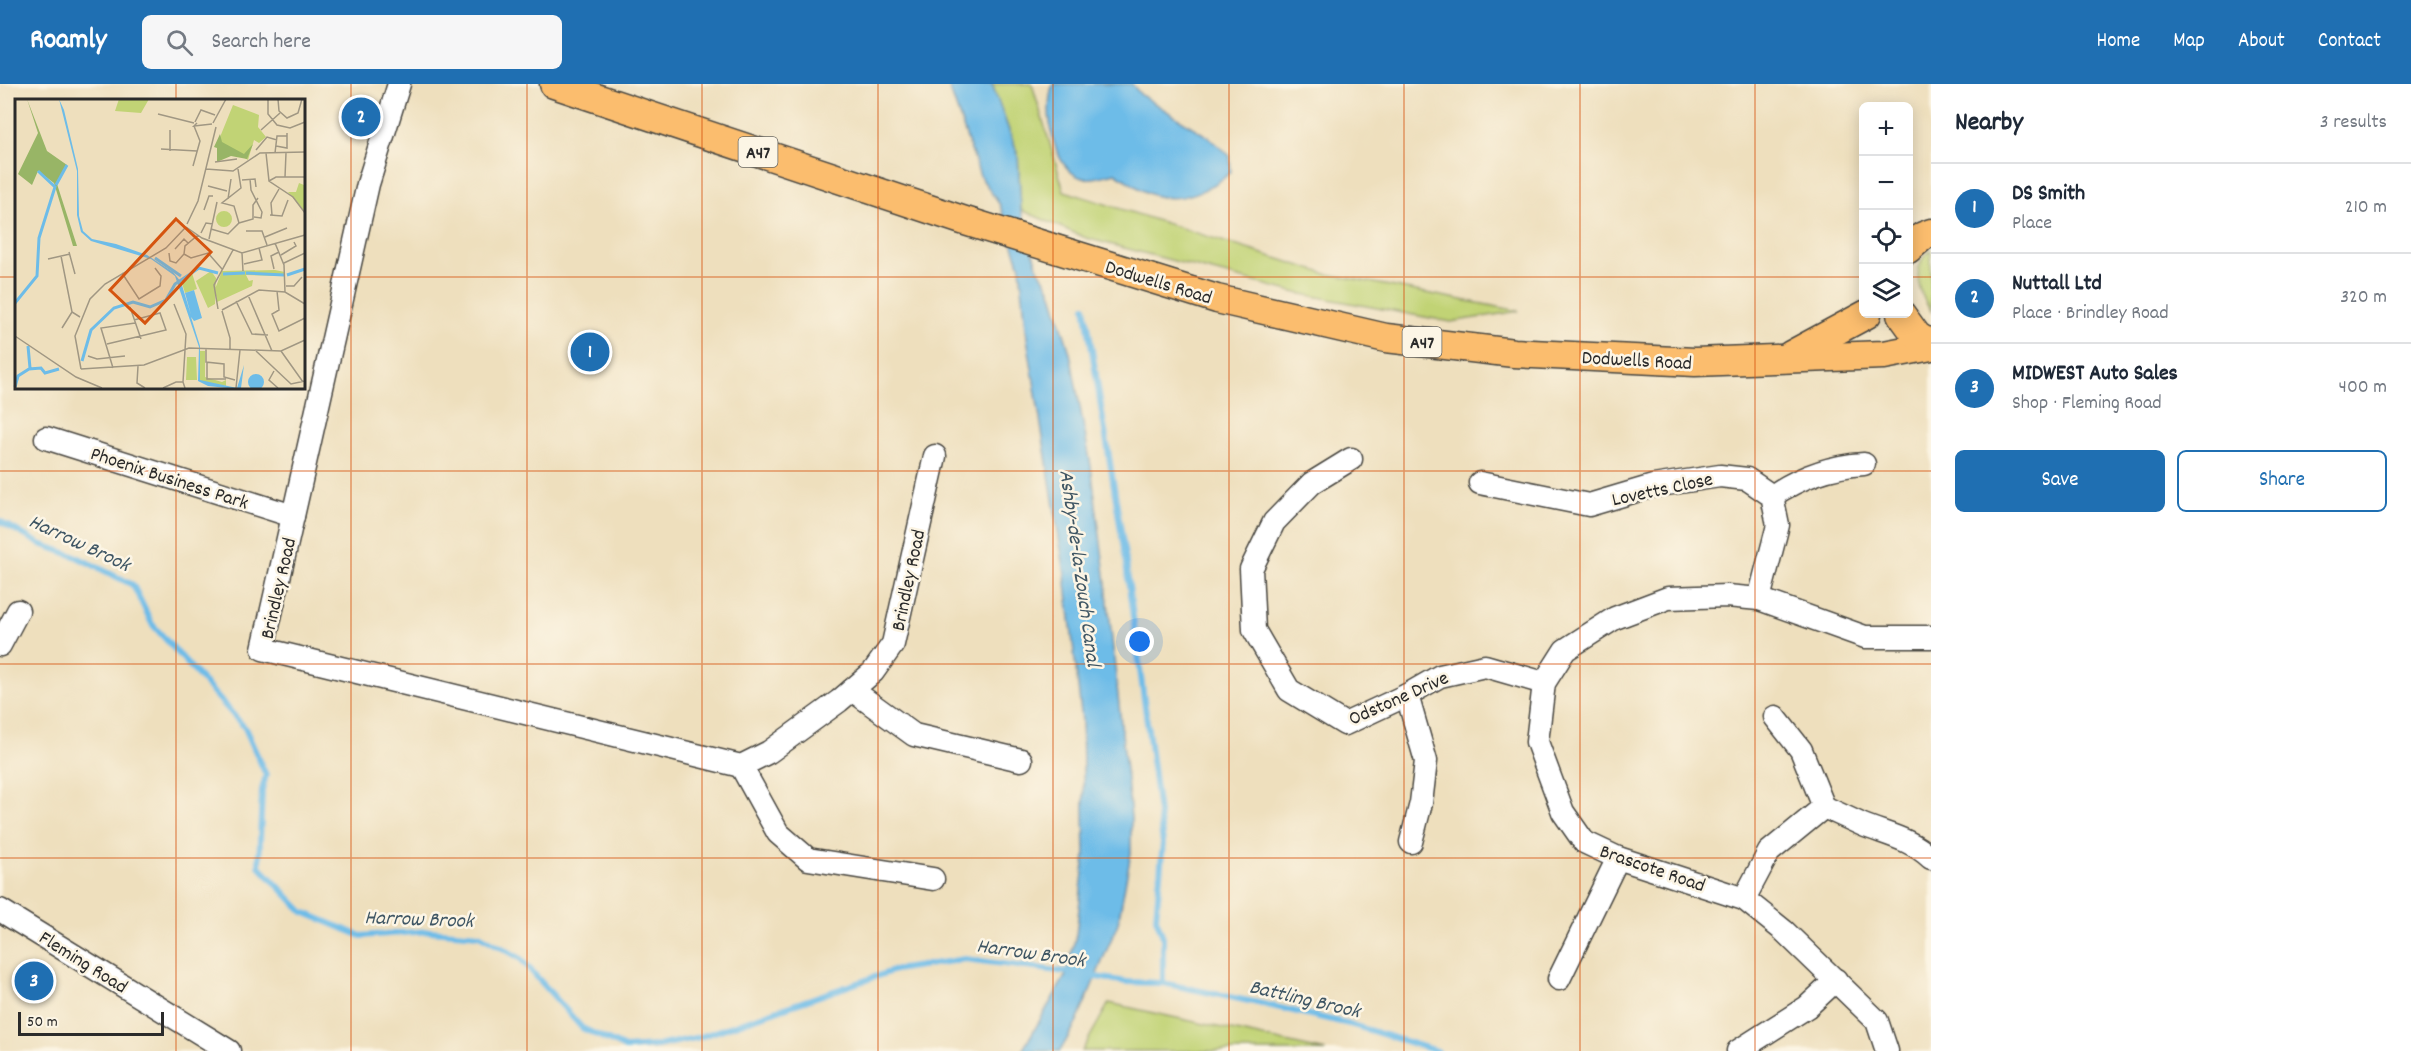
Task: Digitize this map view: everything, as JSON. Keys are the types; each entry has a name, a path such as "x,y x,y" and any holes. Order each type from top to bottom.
{"main road":[{"name":"Dodwells Road","path":"554,84 962,220 1217,299 1386,338 1514,353 1695,362 1884,355 1931,345"},
{"path":"1913,245 1923,236 1931,233"},
{"name":"Dodwells Road","path":"1786,357 1859,318"},
{"path":"1904,318 1917,336 1931,345"}],"street":[{"name":"Brindley Road","path":"399,84 368,184 263,649 741,766 769,752 852,690 873,672 893,645 935,456"},
{"name":"Phoenix Business Park","path":"46,438 293,516"},
{"name":"Odstone Drive","path":"1350,459 1312,483 1274,522 1251,569 1254,630 1289,690 1345,724 1407,695 1440,676 1485,666 1544,682"},
{"path":"1759,599 1778,525 1772,496 1791,483 1837,466 1864,464"},
{"name":"Lovetts Close","path":"1480,483 1589,505 1653,486 1720,476 1747,480 1772,496"},
{"name":"Brascote Road","path":"1887,1051 1877,1022 1784,931 1744,898 1618,858 1584,842 1563,812 1537,742 1544,682 1565,650 1615,618 1668,598 1727,596 1759,599 1865,638 1931,637"},
{"path":"0,645 18,610"},
{"path":"852,690 914,735 1021,760"},
{"path":"1407,695 1426,761 1421,803 1411,842"},
{"path":"1775,717 1801,750 1824,807 1865,826 1892,833 1921,849 1931,858"},
{"path":"741,766 778,833 808,859 933,879"},
{"path":"1744,898 1769,852 1824,807"},
{"path":"1559,979 1618,858"},
{"name":"Fleming Road","path":"0,910 229,1051"},
{"path":"1738,1051 1808,1007 1836,980"}],"green space":[{"path":"992,84 1032,84 1064,191 1323,273 1519,311 1451,322 1297,293 1086,238 1021,210 1018,155"},
{"path":"1931,249 1931,311 1920,288 1918,272 1924,256"},
{"path":"1109,1003 1326,1051 1082,1051"}],"water":[{"name":"Ashby-de-la-Zouch Canal","path":"948,84 992,84 1018,155 1021,210 1037,266 1051,291 1070,353 1091,466 1105,574 1131,817 1131,853 1118,923 1077,1022 1060,1051 1022,1051 1066,975 1076,935 1085,855 1082,721 1065,575 1027,338 1020,267 1000,205 980,176"},
{"path":"1053,84 1132,84 1141,95 1210,138 1230,156 1231,172 1205,190 1174,198 1148,193 1115,173 1095,178 1083,178 1072,173 1057,152 1053,138 1049,108"}],"waterway":[{"path":"1085,307 1125,556 1163,843 1156,918 1163,937 1163,983"},
{"name":"Harrow Brook","path":"0,521 40,544 77,557 133,585 152,624 245,728 266,775 262,790 259,866 303,912 361,936 430,931 479,935 520,958 582,1028 625,1048 657,1046 700,1037 895,970 965,959 1074,973"},
{"name":"Battling Brook","path":"1090,976 1127,982 1163,983 1263,1004 1349,1024 1437,1051"}],"place":[{"name":"Nuttall Ltd","path":"361,117"},
{"name":"DS Smith","path":"590,352"},
{"name":"MIDWEST Auto Sales","path":"34,981"}]}
